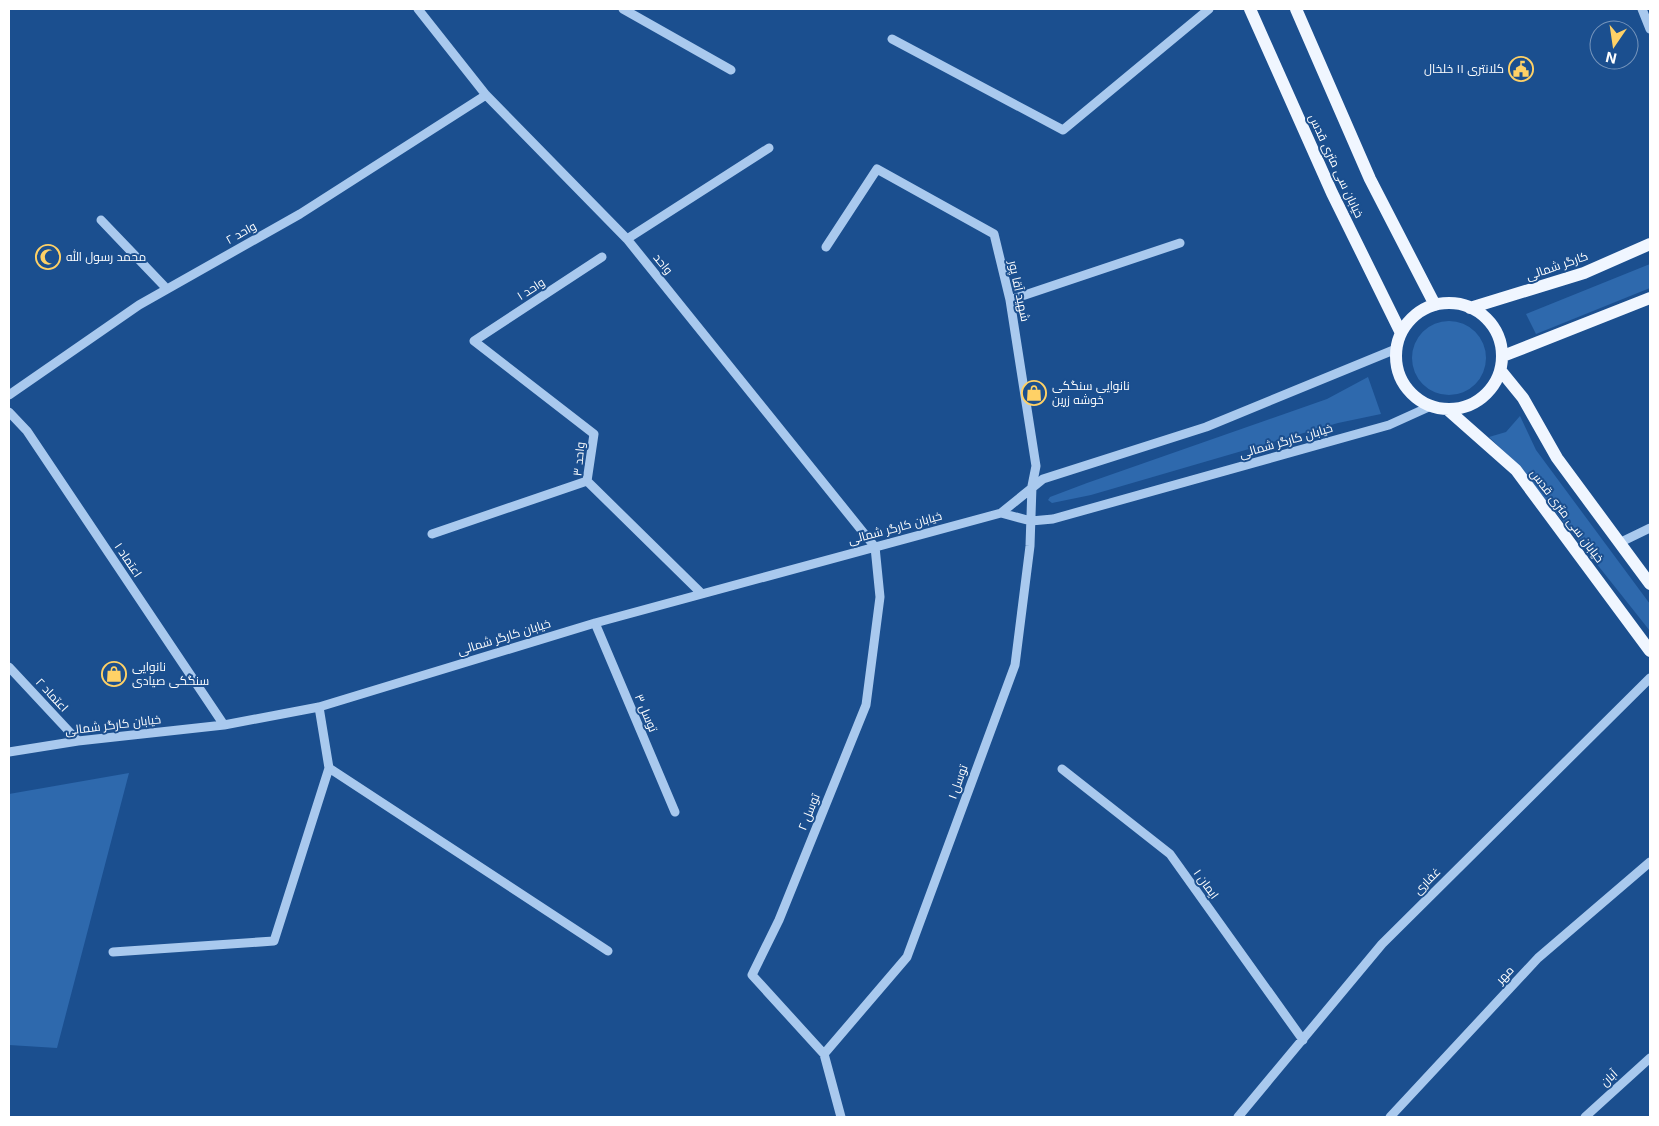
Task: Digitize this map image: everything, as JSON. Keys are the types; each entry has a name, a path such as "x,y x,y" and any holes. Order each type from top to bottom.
{"main road":[{"name":"خیابان سی متری قدس","path":"1250,9 1332,193 1401,333"},
{"name":"خیابان سی متری قدس","path":"1296,9 1370,179 1435,305"},
{"name":"کارگر شمالی","path":"1470,308 1584,273 1650,244"},
{"path":"1503,356 1650,298"},
{"path":"1459,304 1470,308 1484,316 1494,327 1500,341 1503,356 1501,371 1494,386 1484,398 1470,406 1448,409 1431,406 1411,393 1402,380 1396,365 1396,349 1401,333 1421,311 1435,305 1459,304"},
{"name":"خیابان سی متری قدس","path":"1501,371 1524,398 1557,458 1650,584"},
{"name":"خیابان سی متری قدس","path":"1448,409 1516,470 1650,651"}],"street":[{"name":"واحد","path":"418,9 486,95 627,239 875,547"},
{"path":"623,9 731,70"},
{"path":"892,39 1063,130 1209,9"},
{"path":"1642,9 1650,29"},
{"name":"واحد ۲","path":"9,395 139,305 300,214 486,95"},
{"path":"627,239 769,148"},
{"name":"شهید آقا پور","path":"826,247 877,169 994,234 1010,300 1036,466 1032,486"},
{"path":"101,220 167,290"},
{"path":"1010,300 1180,243"},
{"name":"واحد ۱","path":"474,341 602,257"},
{"name":"واحد ۳","path":"474,341 594,434 587,481 700,593"},
{"name":"خیابان کارگر شمالی","path":"9,752 78,741 224,725 319,707 700,593 1001,513 1043,479 1206,427 1396,349"},
{"name":"خیابان کارگر شمالی","path":"1001,513 1031,521 1053,519 1389,425 1431,406"},
{"name":"اعتماد ۱","path":"9,412 27,431 224,725"},
{"path":"432,534 587,481"},
{"name":"توسل ۱","path":"824,1054 907,957 1015,665 1030,546 1032,486"},
{"path":"1619,543 1650,528"},
{"name":"توسل ۲","path":"824,1054 752,975 779,920 866,705 880,597 875,547"},
{"name":"توسل ۳","path":"595,623 675,812"},
{"name":"اعتماد ۲","path":"9,667 78,741"},
{"name":"غفاری","path":"1238,1117 1382,944 1650,678"},
{"path":"113,952 274,941 329,768 319,707"},
{"path":"329,768 608,951"},
{"name":"ایمان ۱","path":"1062,769 1170,854 1303,1040"},
{"name":"مهر","path":"1390,1117 1538,958 1650,862"},
{"path":"824,1054 841,1117"},
{"name":"آبان","path":"1585,1117 1650,1058"}],"shaded area":[{"path":"1650,264 1650,288 1536,334 1526,314"},
{"path":"1442,321 1456,321 1470,327 1480,337 1486,351 1484,372 1470,389 1456,395 1442,395 1428,389 1418,379 1412,365 1412,351 1418,337 1428,327"},
{"path":"1368,377 1381,414 1338,423 1091,495 1052,503 1048,500 1050,497 1087,483 1327,399"},
{"path":"1520,416 1536,450 1650,604 1650,631 1519,466 1489,437 1506,432"},
{"path":"129,773 57,1048 9,1045 9,794"}],"place":[{"name":"کلانتری ۱۱ خلخال","path":"1521,69"},
{"name":"محمد رسول الله","path":"48,257"},
{"name":"نانوایی سنگکی خوشه زرین","path":"1034,393"},
{"name":"نانوایی سنگکی صیادی","path":"114,674"}]}
